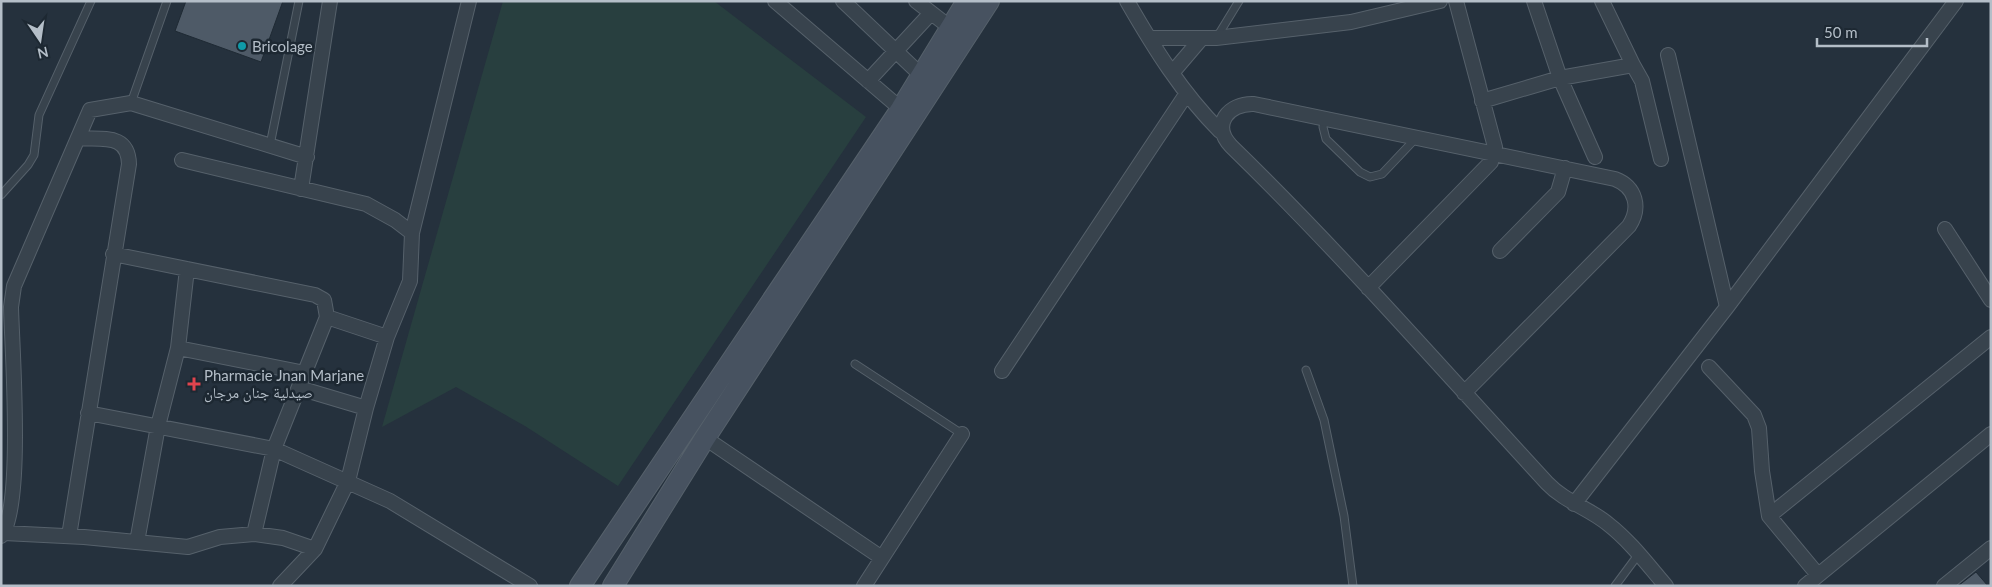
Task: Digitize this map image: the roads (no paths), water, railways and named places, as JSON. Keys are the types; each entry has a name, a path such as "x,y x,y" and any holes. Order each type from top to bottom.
{"street":[{"path":"301,188 330,1"},
{"path":"280,586 315,549 348,481 366,408 388,337 410,281 412,233 469,1"},
{"path":"775,1 901,109"},
{"path":"843,1 922,76"},
{"path":"916,1 952,29"},
{"path":"580,586 901,109 952,29 967,1"},
{"path":"613,586 705,438 989,1"},
{"path":"1128,1 1172,73 1197,107 1220,131 1231,146 1368,288 1554,490 1607,523 1666,586"},
{"path":"1149,38 1216,38 1350,22 1440,1"},
{"path":"1368,288 1491,162 1495,155 1495,147 1456,1"},
{"path":"1534,1 1560,78 1595,157"},
{"path":"1602,1 1642,81 1661,159"},
{"path":"1574,504 1727,307 1956,1"},
{"path":"868,81 931,13"},
{"path":"1172,73 1201,39"},
{"path":"1668,55 1727,307"},
{"path":"1482,101 1560,78 1633,65"},
{"path":"1002,371 1187,93"},
{"path":"307,157 131,103 90,110 14,286 10,307 15,440 10,517 2,535 69,536 188,547 220,537 254,534 283,538 315,549"},
{"path":"1220,131 1226,116 1247,104 1325,118 1622,181 1635,198 1636,212 1633,220 1464,393"},
{"path":"69,536 129,164 129,153 126,146 117,140 78,138"},
{"path":"182,160 366,204 395,220 412,233"},
{"path":"1500,251 1558,192 1565,168"},
{"path":"1945,229 1991,300"},
{"path":"113,254 315,295 324,300 327,317 274,449 254,534"},
{"path":"137,542 158,426 178,348 187,269"},
{"path":"327,317 388,337"},
{"path":"1769,516 1990,339"},
{"path":"178,348 305,373"},
{"path":"1709,367 1754,415 1759,428 1762,470 1769,516 1818,575"},
{"path":"299,388 366,408"},
{"path":"88,413 274,449 390,501 530,586"},
{"path":"864,586 962,434"},
{"path":"1805,586 1991,434"},
{"path":"705,438 882,558"},
{"path":"1944,586 1991,548"}],"lane":[{"path":"1,195 28,165 34,155 39,115 91,1"},
{"path":"131,103 167,1"},
{"path":"270,145 299,1"},
{"path":"1216,38 1239,1"},
{"path":"1325,118 1323,127 1326,138 1360,172 1370,177 1382,174 1417,137"},
{"path":"855,364 962,434"},
{"path":"1306,370 1326,430 1344,516 1353,586"},
{"path":"1615,586 1638,555"}],"place":[{"name":"Bricolage","path":"242,46"},
{"name":"Pharmacie Jnan Marjane صيدلية جنان مرجان","path":"194,384"}]}
